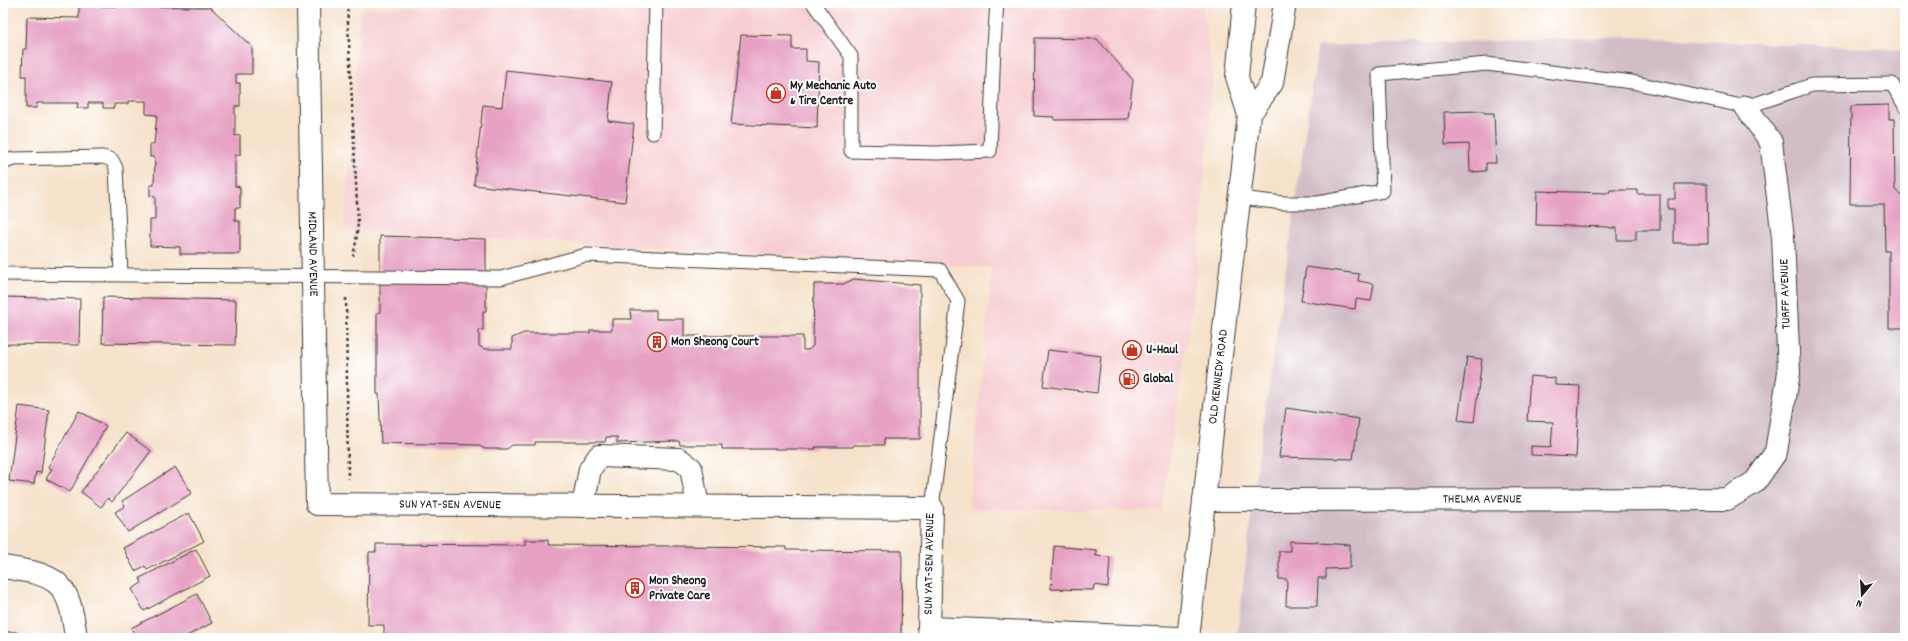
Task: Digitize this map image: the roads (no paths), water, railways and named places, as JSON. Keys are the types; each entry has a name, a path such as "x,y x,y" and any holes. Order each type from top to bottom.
{"street":[{"name":"MIDLAND AVENUE","path":"308,3 317,504"},
{"name":"OLD KENNEDY ROAD","path":"1188,638 1249,115 1237,77 1244,3"},
{"name":"OLD KENNEDY ROAD","path":"1249,115 1272,83 1285,3"},
{"name":"TURFF AVENUE","path":"1746,107 1771,142 1783,236 1789,372 1776,452 1755,482"},
{"path":"583,506 590,469 599,456 679,459 691,468 698,506"},
{"name":"THELMA AVENUE","path":"1204,500 1727,499 1755,482"},
{"name":"SUN YAT-SEN AVENUE","path":"317,504 932,508 929,628 1179,638"},
{"path":"3,567 38,572 60,584 73,610 76,638"}],"lane":[{"path":"653,133 656,3"},
{"path":"813,3 851,56 851,151 937,153 990,151 997,3"},
{"path":"1240,198 1283,203 1318,203 1383,190 1379,74 1487,64 1632,82 1746,107 1812,85 1892,84 1905,106"},
{"path":"3,163 13,159 103,157 112,160 116,168 121,275"},
{"path":"3,274 501,278 586,255 940,270 958,301 932,508"}],"place":[{"name":"My Mechanic Auto & Tire Centre","path":"776,93"},
{"name":"Mon Sheong Court","path":"657,342"},
{"name":"U-Haul","path":"1132,350"},
{"name":"Global","path":"1129,379"},
{"name":"Mon Sheong Private Care","path":"635,588"}]}
